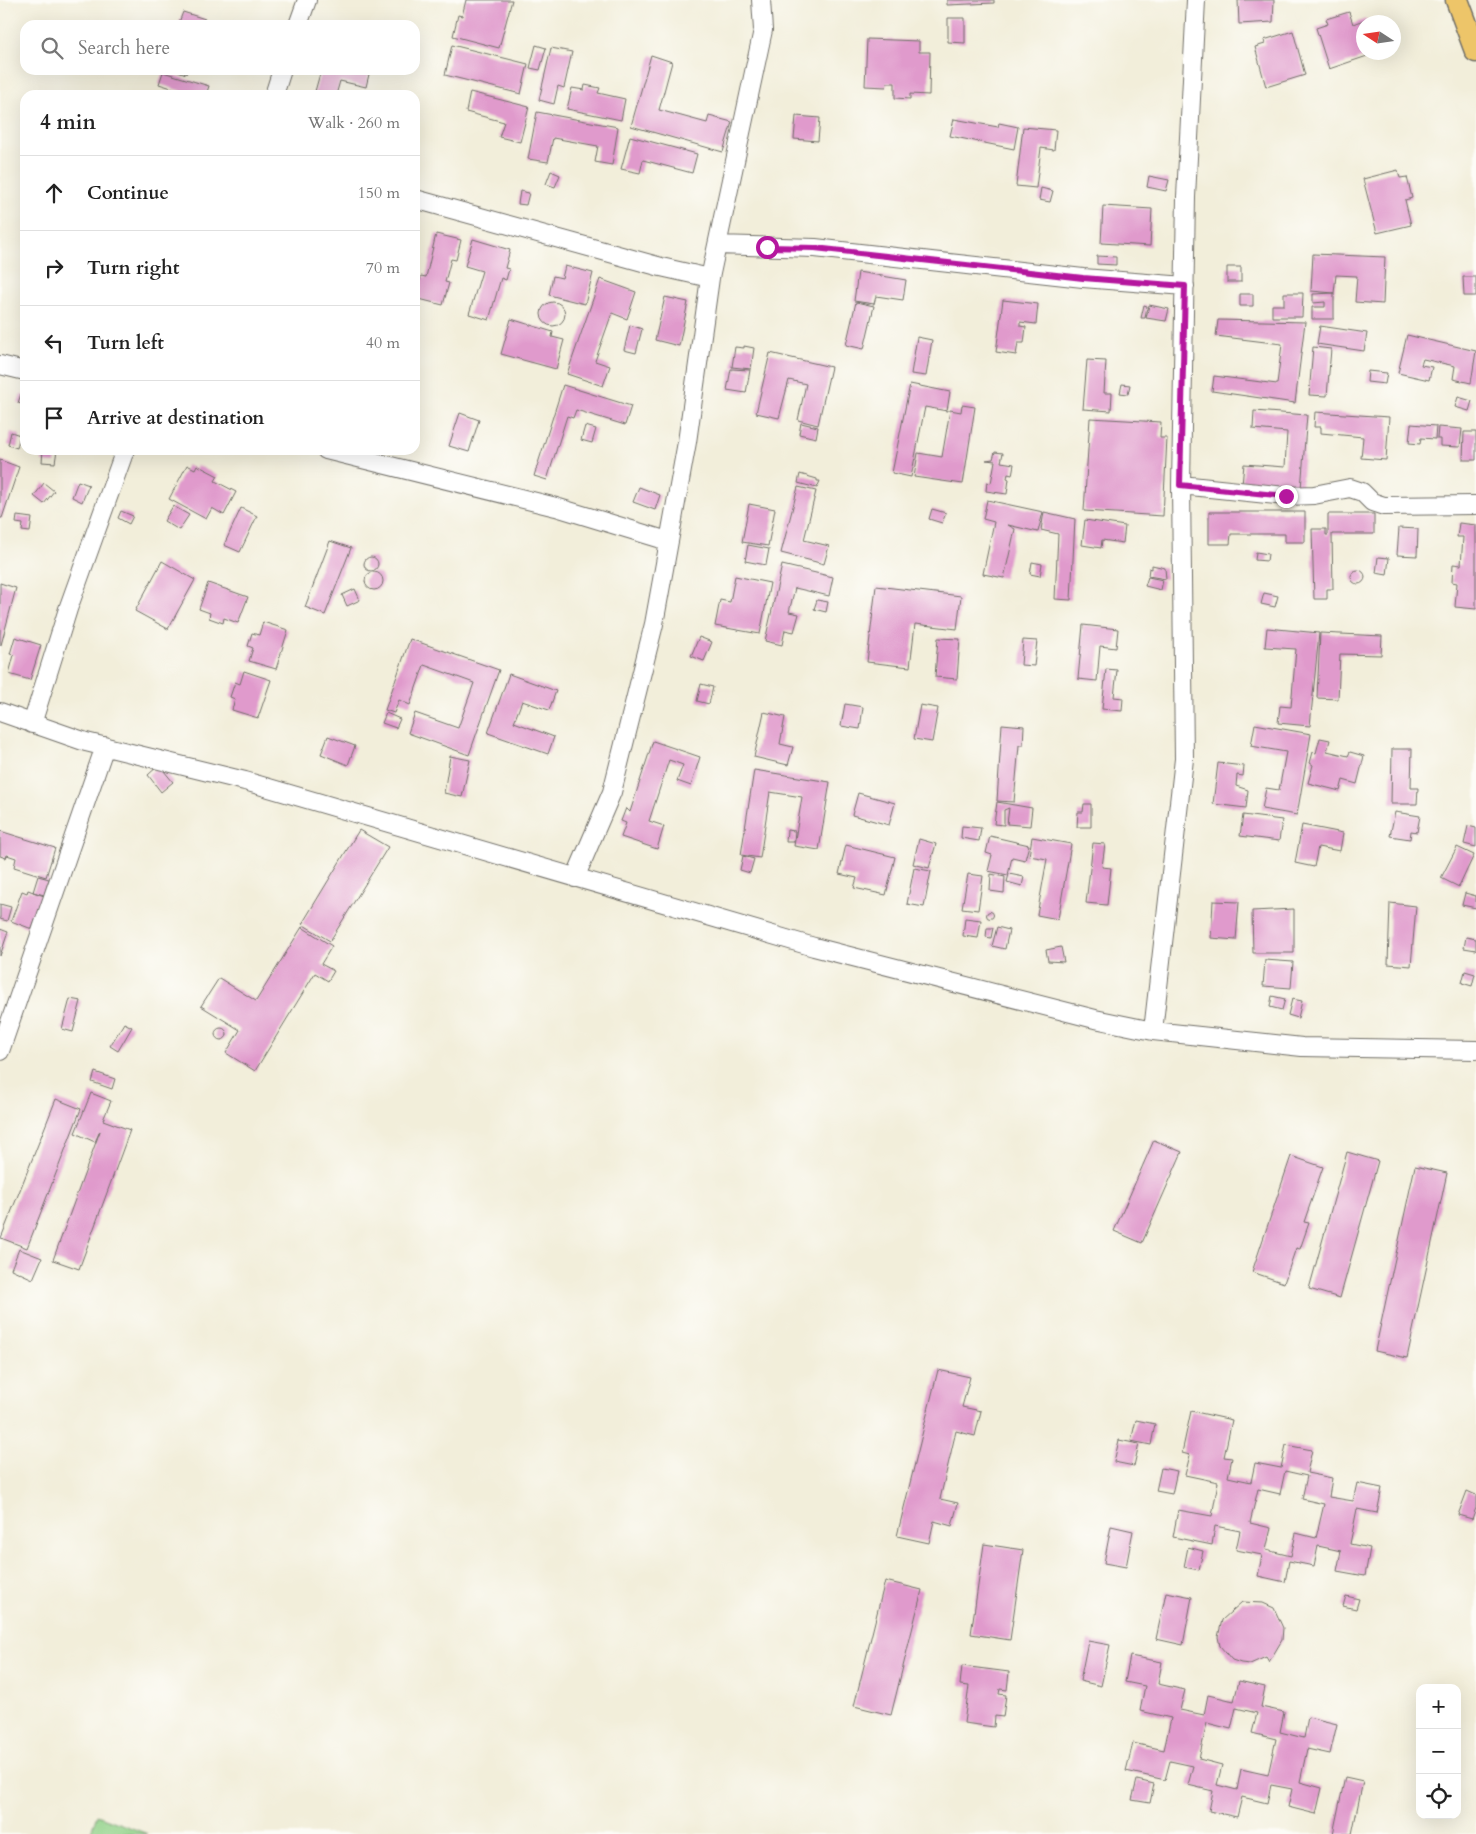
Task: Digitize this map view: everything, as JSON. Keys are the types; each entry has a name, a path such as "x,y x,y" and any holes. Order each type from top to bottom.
{"main road":[{"path":"1457,0 1476,51"}],"street":[{"path":"300,20 307,0"},
{"path":"576,878 612,792 654,624 687,442 710,278 763,30 761,0"},
{"path":"1153,1031 1184,760 1180,485 1186,197 1196,0"},
{"path":"276,90 280,75"},
{"path":"420,199 661,267 710,278"},
{"path":"717,245 815,248 1083,278 1185,286"},
{"path":"0,365 20,371"},
{"path":"32,724 68,609 123,455"},
{"path":"346,455 556,507 668,541"},
{"path":"1180,485 1286,496 1314,495 1350,488 1362,492 1372,502 1384,506 1476,505"},
{"path":"0,712 32,724 105,746 245,781 823,949 1095,1019 1153,1031 1302,1047 1476,1050"},
{"path":"0,1051 105,746"}],"green space":[{"path":"97,1815 148,1834 90,1834"}],"building":[{"path":"466,0 512,0 499,48 453,36 458,15 462,16"},
{"path":"947,0 994,0 994,3 947,5"},
{"path":"1238,0 1274,0 1273,22 1239,24"},
{"path":"183,12 205,19 205,20 180,20"},
{"path":"1349,12 1353,24 1356,23 1356,60 1329,69 1316,28 1328,24 1326,19"},
{"path":"948,18 965,18 965,43 948,42"},
{"path":"1293,31 1305,75 1266,87 1255,47 1265,44 1264,40"},
{"path":"867,39 919,41 919,52 930,52 929,95 910,94 910,99 895,98 895,83 887,83 886,87 865,86"},
{"path":"452,45 528,64 521,94 445,75"},
{"path":"536,45 546,48 540,70 530,68"},
{"path":"551,48 572,52 564,88 558,86 554,104 539,100"},
{"path":"651,55 672,62 659,110 707,123 709,116 732,122 723,152 631,126"},
{"path":"162,75 173,75 209,86 208,90 178,90 159,84"},
{"path":"320,75 369,75 366,87 340,81 337,90 315,90"},
{"path":"585,85 600,88 598,93 625,99 621,120 567,109 572,88 584,90"},
{"path":"470,92 529,107 520,142 499,137 504,122 466,112"},
{"path":"537,112 618,127 612,165 595,162 598,146 553,138 548,162 528,159"},
{"path":"796,116 820,118 818,141 794,139"},
{"path":"954,119 998,127 999,123 1018,127 1014,149 950,136"},
{"path":"1023,127 1056,130 1054,150 1041,148 1036,188 1016,186"},
{"path":"630,136 697,154 692,173 643,160 640,173 621,169"},
{"path":"1398,170 1400,178 1407,177 1412,198 1405,200 1411,225 1377,233 1363,179"},
{"path":"551,171 560,175 555,187 546,184"},
{"path":"1149,176 1169,180 1166,191 1147,187"},
{"path":"1041,188 1053,191 1050,202 1039,200"},
{"path":"520,191 529,193 526,205 518,204"},
{"path":"1103,206 1152,209 1150,246 1101,243"},
{"path":"436,234 461,240 456,260 451,259 445,282 449,283 443,305 420,299 420,280 421,276 426,277"},
{"path":"473,239 510,250 505,268 509,269 506,280 501,278 489,320 469,314 482,271 465,266"},
{"path":"1313,254 1385,257 1383,304 1355,302 1357,276 1336,275 1334,293 1311,291"},
{"path":"1097,256 1116,257 1116,265 1097,264"},
{"path":"565,266 593,273 585,304 549,295 553,276 562,278"},
{"path":"1227,267 1241,267 1241,282 1227,282"},
{"path":"858,272 906,280 903,300 876,296 874,304 854,301"},
{"path":"1463,277 1476,277 1476,296 1464,296"},
{"path":"600,279 636,292 627,319 612,313 595,361 610,366 603,386 567,374"},
{"path":"1284,293 1303,293 1302,317 1272,317 1272,305 1284,305"},
{"path":"1334,293 1334,319 1312,319 1312,307 1325,307 1325,302 1313,303 1313,294"},
{"path":"1240,294 1253,294 1253,306 1240,306"},
{"path":"665,297 688,302 679,346 655,340"},
{"path":"1003,300 1038,304 1036,324 1020,322 1020,326 1026,327 1024,343 1018,343 1016,355 996,352"},
{"path":"553,302 558,303 564,309 564,319 558,325 553,326 548,325 542,319 541,314 542,309 548,303"},
{"path":"856,302 874,306 864,349 846,345"},
{"path":"1144,305 1147,306 1145,318 1141,318"},
{"path":"1149,305 1169,309 1166,321 1146,318"},
{"path":"511,319 553,332 552,337 564,340 556,369 501,354"},
{"path":"1218,320 1305,322 1295,403 1212,391 1214,376 1277,384 1282,344 1216,336"},
{"path":"630,325 642,329 636,353 624,350"},
{"path":"1320,326 1367,333 1364,351 1317,344"},
{"path":"1407,335 1476,351 1471,383 1453,379 1455,366 1423,359 1421,365 1432,367 1429,380 1398,373"},
{"path":"917,337 932,340 926,376 911,374"},
{"path":"744,346 754,348 751,369 732,367 735,347 744,348"},
{"path":"1313,347 1331,349 1327,396 1309,395"},
{"path":"770,353 831,367 818,425 798,420 806,384 789,380 779,418 756,413"},
{"path":"1087,360 1106,361 1104,393 1112,393 1111,411 1083,409"},
{"path":"731,369 750,370 746,393 727,390"},
{"path":"1368,371 1387,373 1385,384 1367,382"},
{"path":"910,384 950,392 947,411 925,407 911,477 892,473"},
{"path":"1122,384 1130,385 1128,394 1120,393"},
{"path":"563,385 631,406 625,425 576,410 573,418 567,416 547,480 534,476"},
{"path":"1458,397 1472,401 1469,411 1455,407"},
{"path":"962,405 975,407 963,484 914,477 918,453 942,457 950,410 961,412"},
{"path":"1254,411 1307,415 1301,489 1242,485 1244,464 1285,467 1287,432 1253,429"},
{"path":"1315,412 1389,417 1386,460 1361,458 1363,437 1321,433 1321,427 1314,427"},
{"path":"460,413 479,420 469,452 449,446"},
{"path":"1090,418 1161,422 1160,438 1167,438 1163,516 1084,511"},
{"path":"801,423 818,427 816,438 799,434"},
{"path":"1411,424 1436,426 1435,439 1421,438 1420,444 1409,443"},
{"path":"585,426 596,429 592,443 581,440"},
{"path":"1438,427 1462,429 1460,447 1440,446 1440,439 1437,439"},
{"path":"11,432 20,435 17,448 8,445"},
{"path":"1464,432 1476,432 1476,460 1463,460"},
{"path":"995,452 1003,453 1001,462 1014,464 1012,475 1008,474 1007,478 1009,479 1007,494 986,491 987,482 991,483 995,461 986,460 993,459"},
{"path":"43,455 56,455 55,463 42,462"},
{"path":"0,460 19,467 2,518 0,518"},
{"path":"187,465 195,469 197,465 218,476 215,481 236,492 224,515 212,508 206,519 169,499"},
{"path":"800,474 820,481 817,488 798,483"},
{"path":"78,481 89,485 82,502 72,497"},
{"path":"44,483 54,491 44,504 34,496"},
{"path":"639,487 660,495 655,510 633,502"},
{"path":"798,487 816,491 804,540 829,546 824,564 781,553"},
{"path":"987,500 1043,512 1038,532 1008,525 1015,529 1004,578 983,574 994,522 983,519"},
{"path":"749,504 775,509 768,546 742,542"},
{"path":"173,506 189,515 179,530 164,521"},
{"path":"241,508 257,516 240,552 224,545"},
{"path":"932,509 946,513 942,523 929,519"},
{"path":"121,511 133,516 129,524 118,518"},
{"path":"1044,512 1075,519 1071,600 1055,599 1058,534 1041,530"},
{"path":"1209,512 1305,512 1305,542 1285,542 1285,534 1231,534 1230,544 1209,544"},
{"path":"1328,514 1374,514 1374,534 1332,534 1333,589 1327,589 1327,599 1314,599 1312,529 1326,529 1326,535 1328,535"},
{"path":"17,516 32,518 30,532 22,531 23,524 16,523"},
{"path":"1085,520 1125,526 1123,543 1102,540 1101,548 1082,545"},
{"path":"1459,523 1476,525 1476,609 1455,607 1457,583 1452,582 1453,564 1461,565 1463,537 1457,537"},
{"path":"1399,528 1418,529 1417,556 1397,555"},
{"path":"330,541 351,548 325,615 305,607"},
{"path":"748,545 769,549 766,565 745,561"},
{"path":"1256,552 1268,554 1267,561 1255,560"},
{"path":"368,557 374,557 378,564 374,571 368,571 364,567 364,561"},
{"path":"1378,557 1389,558 1387,575 1376,573"},
{"path":"162,561 195,580 168,629 135,611"},
{"path":"1032,562 1042,564 1040,576 1030,574"},
{"path":"782,565 833,577 829,596 795,588 789,612 799,614 794,632 785,630 782,645 765,641"},
{"path":"1152,565 1165,568 1166,579 1148,576 1149,568 1152,569"},
{"path":"1358,570 1363,572 1365,577 1363,582 1358,584 1353,582 1351,577 1353,572"},
{"path":"374,572 380,575 383,581 380,587 374,590 368,587 365,581 368,575"},
{"path":"735,576 770,583 760,634 715,626 720,600 730,602"},
{"path":"1148,577 1163,580 1161,590 1145,586"},
{"path":"0,583 16,588 1,645 0,645"},
{"path":"208,583 248,597 238,623 224,618 223,623 209,618 210,613 199,609"},
{"path":"876,586 961,596 957,629 915,624 910,667 867,662"},
{"path":"355,589 360,600 347,606 342,595"},
{"path":"1264,593 1278,596 1275,607 1261,604"},
{"path":"817,600 828,602 826,612 814,609"},
{"path":"263,622 288,630 276,669 249,661 253,648 248,646 252,633 259,635"},
{"path":"1083,625 1118,629 1116,648 1100,646 1097,681 1078,679"},
{"path":"1267,628 1319,633 1310,726 1278,723 1280,706 1291,707 1296,649 1265,647"},
{"path":"1320,633 1382,636 1381,655 1340,654 1338,699 1317,698"},
{"path":"15,637 41,645 30,680 9,674 14,655 10,654"},
{"path":"699,637 712,642 704,661 691,656"},
{"path":"938,638 960,639 957,679 935,677"},
{"path":"410,639 499,670 469,755 408,733 415,713 458,728 474,683 424,665 410,705 399,700 394,713 385,710"},
{"path":"1023,640 1037,641 1034,666 1021,665"},
{"path":"1106,669 1117,670 1114,697 1123,698 1122,711 1102,709"},
{"path":"244,671 271,680 258,718 232,710 235,699 230,697 235,682 240,684"},
{"path":"509,674 556,691 549,710 522,701 514,722 554,737 548,754 488,733"},
{"path":"701,684 713,687 709,704 697,701"},
{"path":"845,704 863,707 860,729 841,726"},
{"path":"920,705 938,708 932,742 914,739"},
{"path":"764,712 785,717 780,744 793,747 788,765 754,757"},
{"path":"386,713 400,719 396,728 382,723"},
{"path":"1002,724 1024,726 1023,745 1019,745 1014,802 997,801"},
{"path":"1255,724 1311,734 1297,815 1262,809 1266,788 1279,790 1286,752 1251,746"},
{"path":"328,736 355,746 348,765 321,754"},
{"path":"1320,738 1330,740 1327,751 1348,756 1350,752 1364,756 1357,784 1343,780 1340,791 1308,783 1313,765 1310,763 1313,752 1316,753"},
{"path":"653,741 700,757 691,786 677,781 683,765 669,760 649,821 664,826 657,849 621,837 626,823 621,821 626,808 630,812"},
{"path":"1392,749 1412,749 1411,788 1418,788 1417,804 1391,804"},
{"path":"450,756 470,760 462,797 444,793"},
{"path":"1218,763 1244,766 1243,776 1237,775 1236,786 1248,790 1246,808 1213,804"},
{"path":"159,765 173,782 161,792 148,775"},
{"path":"754,770 830,782 819,850 794,846 802,797 770,792 760,858 741,855"},
{"path":"858,793 895,803 889,825 852,815"},
{"path":"997,802 1032,808 1030,826 1007,824 1009,808 1004,810 1004,825 994,824"},
{"path":"1084,804 1091,804 1091,827 1077,827 1078,812 1083,812"},
{"path":"1395,812 1420,816 1417,832 1411,831 1410,839 1390,836"},
{"path":"1243,815 1282,820 1279,841 1240,836"},
{"path":"1302,825 1343,833 1340,851 1318,847 1314,867 1295,863"},
{"path":"962,826 981,828 979,841 961,838"},
{"path":"1468,826 1476,828 1476,847 1464,844"},
{"path":"359,830 388,847 330,941 302,924"},
{"path":"787,830 795,831 794,842 786,842"},
{"path":"0,831 55,848 46,877 14,867 16,858 7,855 6,858 0,856"},
{"path":"990,836 1029,845 1025,860 1012,857 1008,875 988,871 992,855 986,853"},
{"path":"1032,837 1071,844 1058,919 1037,915 1047,859 1029,856"},
{"path":"919,839 936,844 929,868 913,864"},
{"path":"1093,843 1105,844 1102,867 1111,868 1107,905 1086,903"},
{"path":"846,845 895,857 886,895 854,888 857,878 839,874"},
{"path":"1457,847 1474,855 1459,887 1441,878"},
{"path":"743,856 754,859 750,873 740,870"},
{"path":"914,868 931,871 924,907 907,904"},
{"path":"968,874 983,876 978,910 962,908"},
{"path":"991,874 1005,877 1004,893 990,891"},
{"path":"1009,874 1024,877 1022,886 1007,882"},
{"path":"38,876 49,879 44,895 33,892"},
{"path":"28,890 44,896 32,929 11,921 22,891 27,893"},
{"path":"1465,893 1476,896 1476,908 1462,905"},
{"path":"1213,901 1239,902 1236,940 1211,938"},
{"path":"1390,903 1416,906 1411,966 1388,964"},
{"path":"0,904 11,907 7,921 0,919"},
{"path":"1294,909 1294,953 1253,953 1252,911"},
{"path":"990,912 993,915 990,918 987,915"},
{"path":"965,918 981,920 978,938 963,936"},
{"path":"302,927 332,946 321,964 334,971 328,981 315,973 255,1071 226,1053 240,1030 201,1006 219,978 256,1001"},
{"path":"997,927 1009,930 1005,949 992,946"},
{"path":"987,928 993,928 991,938 986,937"},
{"path":"0,929 8,932 0,956"},
{"path":"1466,937 1476,939 1476,950 1464,948"},
{"path":"1061,947 1064,962 1048,961 1046,950"},
{"path":"1265,960 1293,962 1291,988 1263,986"},
{"path":"1465,971 1475,974 1472,986 1462,983"},
{"path":"1272,996 1285,999 1282,1010 1270,1007"},
{"path":"70,999 81,1001 73,1032 62,1029"},
{"path":"1292,999 1302,1001 1298,1018 1288,1015"},
{"path":"124,1023 132,1027 118,1051 110,1046"},
{"path":"221,1028 227,1034 221,1040 215,1034"},
{"path":"95,1072 115,1079 112,1089 92,1082"},
{"path":"91,1093 111,1101 103,1120 130,1130 79,1269 53,1260 100,1131 95,1142 75,1133"},
{"path":"56,1099 81,1109 27,1248 1,1238"},
{"path":"1154,1140 1182,1152 1142,1243 1114,1231"},
{"path":"1347,1152 1378,1161 1340,1298 1309,1289"},
{"path":"1291,1156 1323,1167 1304,1222 1309,1223 1300,1249 1296,1248 1284,1283 1252,1272"},
{"path":"1415,1166 1447,1173 1407,1358 1375,1351"},
{"path":"19,1249 42,1258 33,1279 11,1269"},
{"path":"938,1370 970,1377 962,1407 981,1411 975,1436 956,1431 940,1499 958,1503 952,1526 934,1521 929,1543 897,1536"},
{"path":"1191,1411 1232,1420 1224,1457 1232,1458 1228,1477 1251,1482 1255,1463 1281,1468 1286,1445 1312,1450 1307,1473 1332,1478 1329,1497 1353,1501 1357,1483 1382,1488 1377,1513 1357,1509 1350,1544 1370,1548 1365,1576 1337,1571 1341,1551 1318,1546 1314,1566 1289,1561 1285,1582 1258,1576 1262,1555 1236,1550 1240,1531 1215,1526 1212,1545 1173,1537 1178,1510 1212,1516 1218,1482 1185,1475 1190,1455 1182,1453","holes":["1285,1471 1307,1476 1302,1499 1324,1504 1316,1538 1296,1533 1291,1556 1266,1550 1271,1528 1250,1523 1258,1489 1280,1494"]},
{"path":"1136,1420 1155,1424 1151,1445 1131,1441"},
{"path":"1119,1440 1139,1444 1134,1466 1114,1462"},
{"path":"1161,1468 1177,1471 1172,1494 1156,1491"},
{"path":"1467,1491 1476,1495 1476,1508 1472,1519 1458,1515"},
{"path":"1111,1526 1133,1531 1126,1567 1104,1563"},
{"path":"984,1544 1023,1550 1010,1640 971,1634"},
{"path":"1188,1547 1203,1551 1199,1570 1184,1567"},
{"path":"885,1581 922,1590 891,1715 854,1706"},
{"path":"1166,1592 1192,1597 1183,1645 1156,1639"},
{"path":"1346,1596 1359,1599 1356,1609 1343,1606"},
{"path":"1242,1602 1263,1603 1274,1608 1283,1628 1282,1640 1269,1662 1266,1657 1250,1664 1241,1663 1232,1660 1220,1646 1218,1637 1222,1620"},
{"path":"1088,1641 1110,1645 1101,1686 1080,1681"},
{"path":"1130,1656 1162,1662 1158,1684 1185,1690 1180,1710 1204,1715 1208,1695 1234,1701 1239,1681 1265,1687 1261,1707 1284,1712 1280,1732 1304,1738 1308,1717 1337,1724 1330,1754 1307,1749 1300,1782 1322,1788 1316,1814 1288,1807 1292,1789 1271,1785 1267,1803 1242,1797 1237,1817 1209,1811 1213,1791 1188,1785 1193,1766 1170,1761 1165,1780 1126,1771 1133,1743 1164,1750 1171,1718 1140,1711 1145,1686 1125,1682","holes":["1236,1708 1257,1713 1252,1733 1276,1739 1268,1775 1241,1769 1237,1790 1217,1785 1222,1765 1199,1759 1207,1723 1231,1729"]},
{"path":"962,1666 1009,1672 1007,1690 1000,1689 999,1694 1006,1695 1003,1717 995,1716 994,1727 964,1723 969,1686 960,1685"},
{"path":"1345,1777 1363,1781 1352,1834 1333,1834"},
{"path":"1137,1780 1154,1784 1150,1803 1132,1800"}],"route":[{"path":"767,247 815,248 1083,278 1185,286 1180,485 1286,496"}]}
